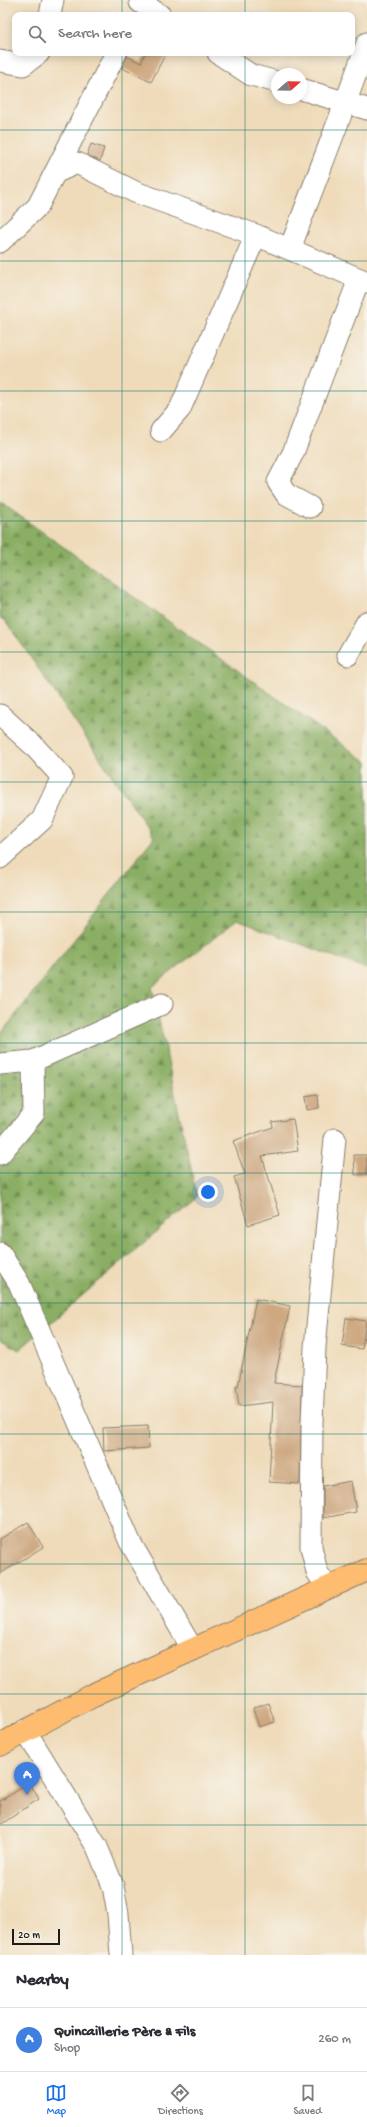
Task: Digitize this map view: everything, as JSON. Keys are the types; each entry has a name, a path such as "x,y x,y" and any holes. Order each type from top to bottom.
{"main road":[{"path":"0,1745 25,1730 93,1695 367,1570"}],"street":[{"path":"51,12 53,0"},
{"path":"138,6 153,12"},
{"path":"290,250 335,127 347,102 367,43"},
{"path":"0,61 23,65 35,56"},
{"path":"0,242 38,206 57,172 115,56"},
{"path":"222,56 251,75 271,80"},
{"path":"307,91 367,109"},
{"path":"57,172 77,163 135,192 256,235 363,281 293,453 278,482 286,494 310,507"},
{"path":"161,431 180,409 256,235"},
{"path":"348,655 367,622"},
{"path":"0,715 33,744 62,777 42,820 0,858"},
{"path":"0,1064 33,1061 162,1004"},
{"path":"0,1154 34,1113 33,1061"},
{"path":"328,1588 317,1572 311,1547 312,1423 315,1347 334,1139"},
{"path":"0,1252 20,1283 130,1542 193,1650"},
{"path":"25,1730 98,1847 113,1886 118,1914 120,1955"}],"green space":[{"path":"0,502 367,762 367,969 237,920 152,987 197,1197 19,1350 0,1339 0,1035 154,837 5,620 0,618"}],"building":[{"path":"127,56 141,63 144,56 164,56 151,82 122,68"},
{"path":"91,144 104,148 100,161 87,155"},
{"path":"318,1095 319,1108 307,1110 305,1097"},
{"path":"293,1119 298,1151 262,1156 280,1215 248,1225 234,1177 245,1174 233,1141 273,1127 272,1122"},
{"path":"354,1155 367,1155 367,1174 355,1175"},
{"path":"256,1299 290,1306 274,1383 302,1385 300,1484 269,1482 273,1402 239,1406 236,1386 238,1386"},
{"path":"346,1318 366,1321 362,1349 342,1346"},
{"path":"148,1426 149,1448 104,1451 103,1428"},
{"path":"351,1481 356,1512 323,1518 323,1486"},
{"path":"28,1522 43,1547 0,1574 0,1539"},
{"path":"268,1703 275,1722 259,1727 253,1708"},
{"path":"30,1783 39,1799 0,1825 0,1801"}],"place":[{"name":"Quincaillerie Père & Fils","path":"27,1795"}]}
